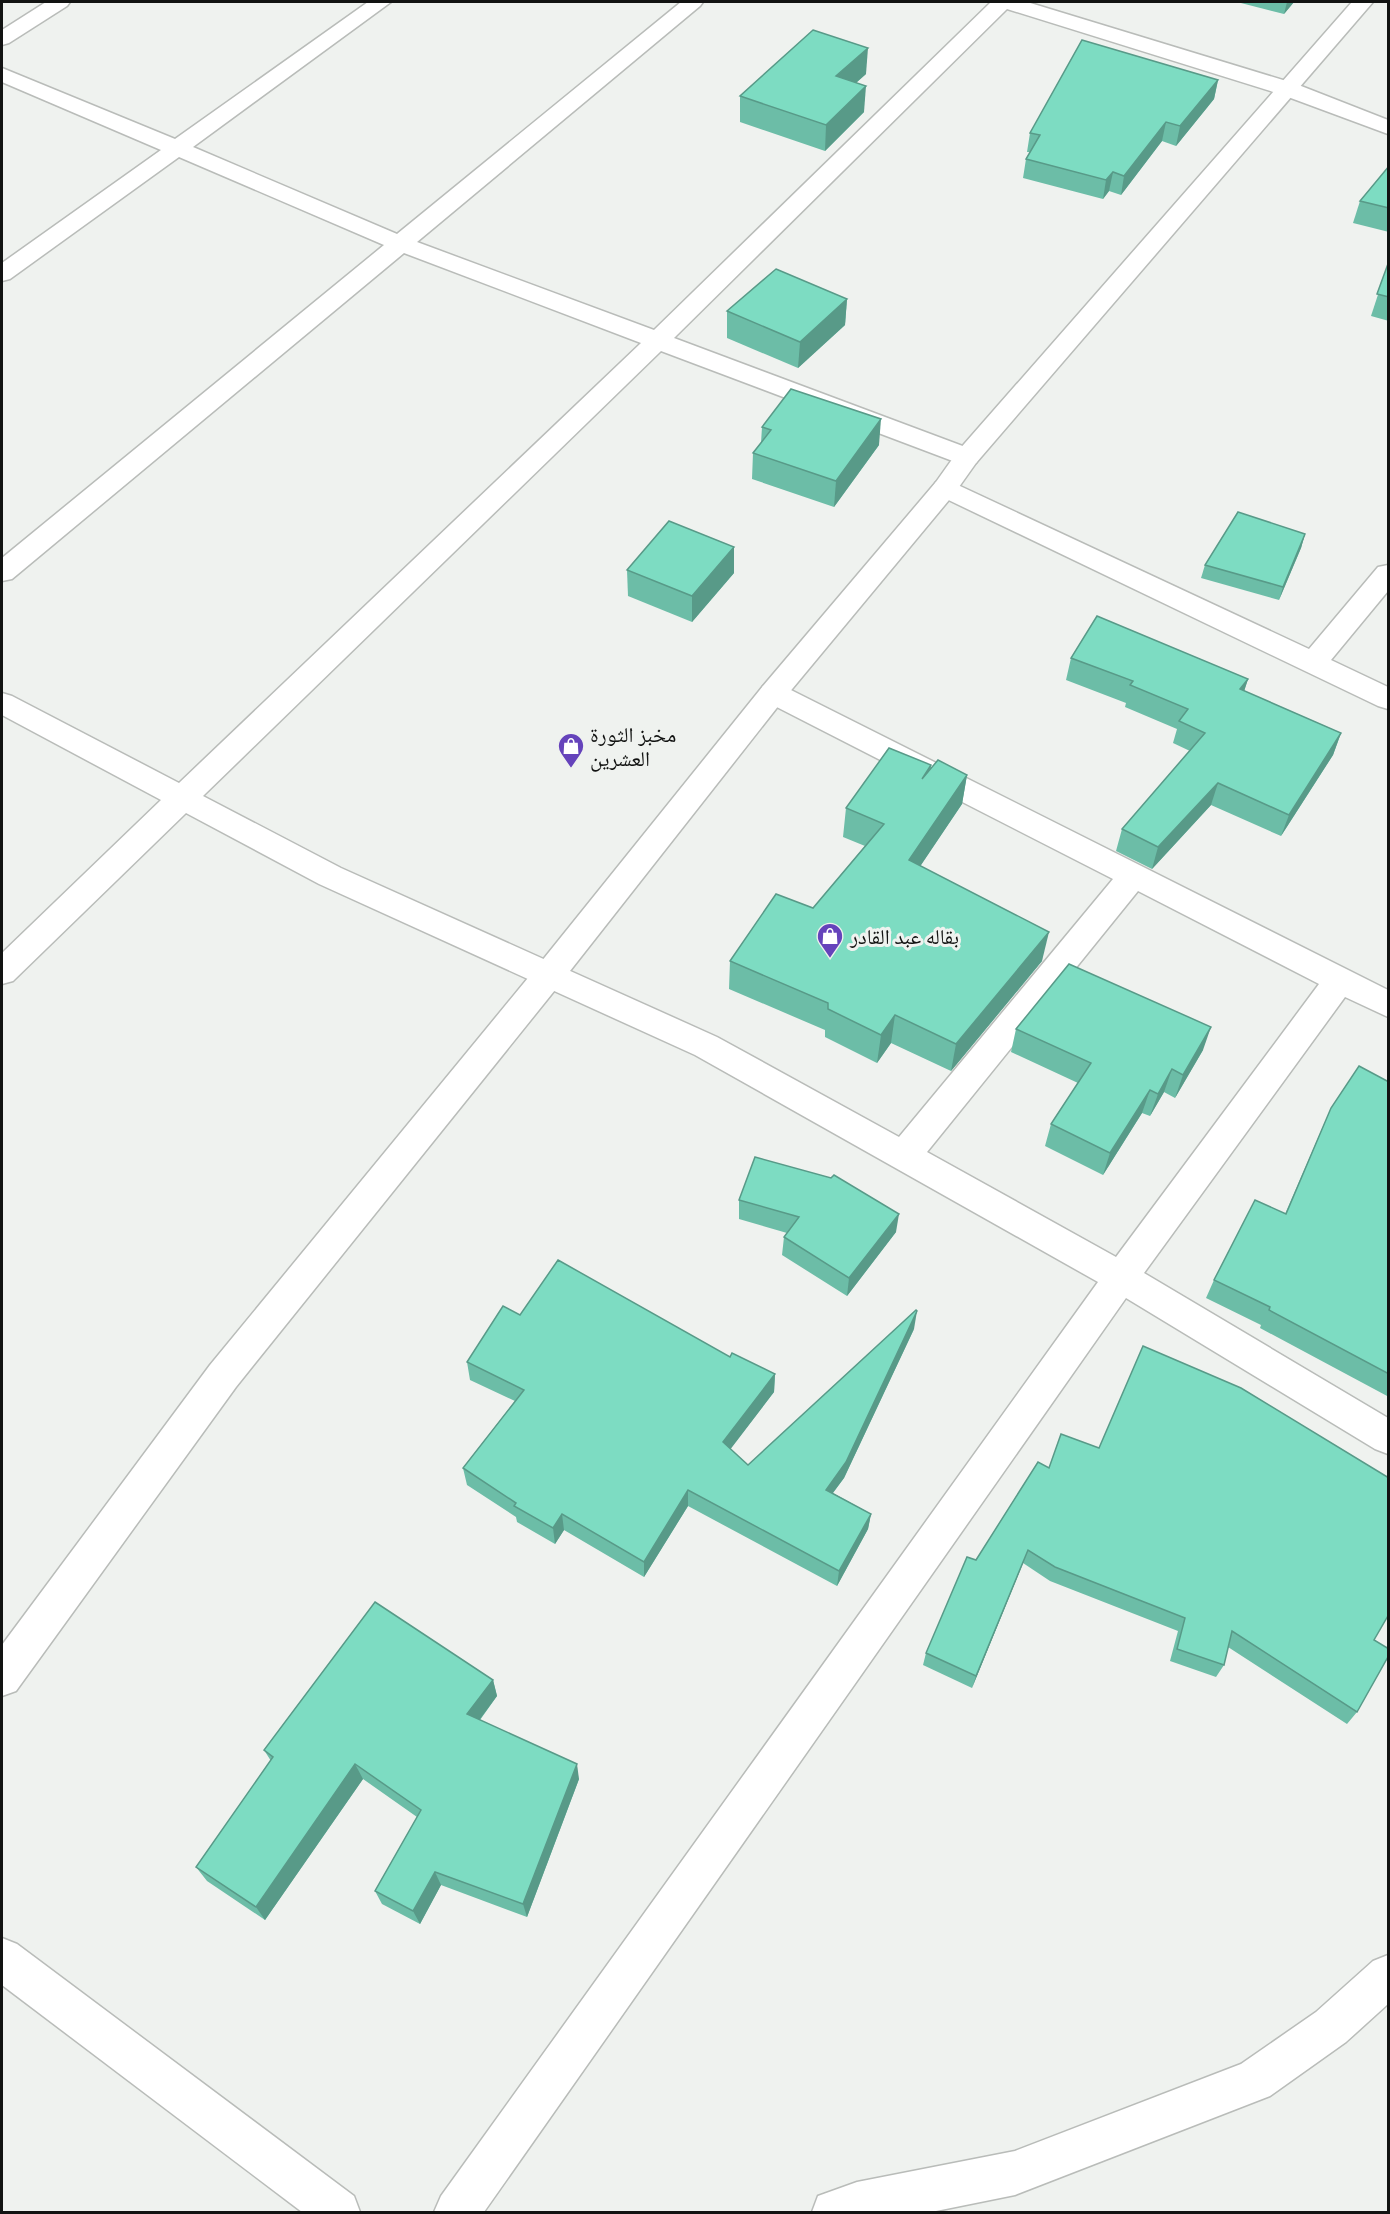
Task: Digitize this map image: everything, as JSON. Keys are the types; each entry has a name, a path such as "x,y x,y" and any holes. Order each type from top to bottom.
{"street":[{"path":"2,39 60,2"},
{"path":"2,274 381,2"},
{"path":"2,572 693,2"},
{"path":"2,972 658,339 1002,2"},
{"path":"1007,2 1288,89 1389,127"},
{"path":"2,1677 223,1376 549,976 773,693 945,488 967,457 1363,2"},
{"path":"2,74 399,243 967,457"},
{"path":"945,488 1389,699"},
{"path":"1313,663 1389,574"},
{"path":"773,693 1389,1004"},
{"path":"2,703 330,876 705,1046 1121,1277 1389,1437"},
{"path":"904,1156 1133,876"},
{"path":"457,2212 1121,1277 1340,980"},
{"path":"2,1959 338,2212"},
{"path":"834,2212 857,2205 1014,2173 1255,2081 1331,2027 1389,1976"}],"building":[{"path":"813,30 868,48 836,76 866,86 826,125 740,96"},
{"path":"1082,40 1218,80 1180,126 1166,122 1124,176 1113,172 1106,180 1026,159 1040,135 1030,133"},
{"path":"1389,166 1389,208 1360,201"},
{"path":"1389,261 1389,297 1377,294"},
{"path":"776,269 847,299 800,342 727,311"},
{"path":"791,389 881,419 836,481 753,453 771,430 762,427"},
{"path":"1238,512 1305,534 1283,587 1205,565"},
{"path":"669,521 734,547 692,596 627,570"},
{"path":"1097,616 1248,679 1240,689 1341,733 1289,815 1218,783 1158,847 1122,829 1205,733 1179,721 1188,709 1130,685 1133,681 1071,658"},
{"path":"889,748 931,765 922,779 938,760 967,775 909,860 1049,932 956,1044 895,1015 881,1035 828,1009 828,1003 730,961 776,894 813,908 884,824 846,808"},
{"path":"1069,964 1211,1027 1183,1075 1172,1069 1158,1094 1150,1090 1110,1153 1051,1124 1091,1063 1016,1029"},
{"path":"1359,1066 1389,1082 1389,1374 1269,1310 1270,1307 1214,1280 1255,1200 1286,1214 1331,1108"},
{"path":"755,1157 831,1178 834,1175 899,1214 849,1278 784,1237 799,1217 739,1200"},
{"path":"558,1260 730,1357 732,1353 775,1374 723,1442 748,1465 917,1311 846,1462 826,1490 871,1514 839,1571 688,1490 644,1562 562,1514 553,1528 514,1506 516,1503 463,1468 524,1390 467,1362 503,1306 520,1315"},
{"path":"1143,1346 1241,1388 1389,1478 1389,1614 1374,1640 1389,1649 1389,1655 1357,1712 1232,1631 1224,1665 1177,1649 1185,1618 1055,1567 1028,1550 976,1676 926,1653 967,1557 976,1560 1038,1462 1049,1468 1061,1434 1099,1448"},
{"path":"375,1602 493,1680 467,1714 577,1764 523,1904 435,1872 413,1911 375,1891 421,1810 355,1764 256,1907 196,1867 273,1757 264,1750"}],"place":[{"name":"مخبز الثورة العشرين","path":"571,769"},
{"name":"بقاله عبد القادر","path":"830,959"}]}
